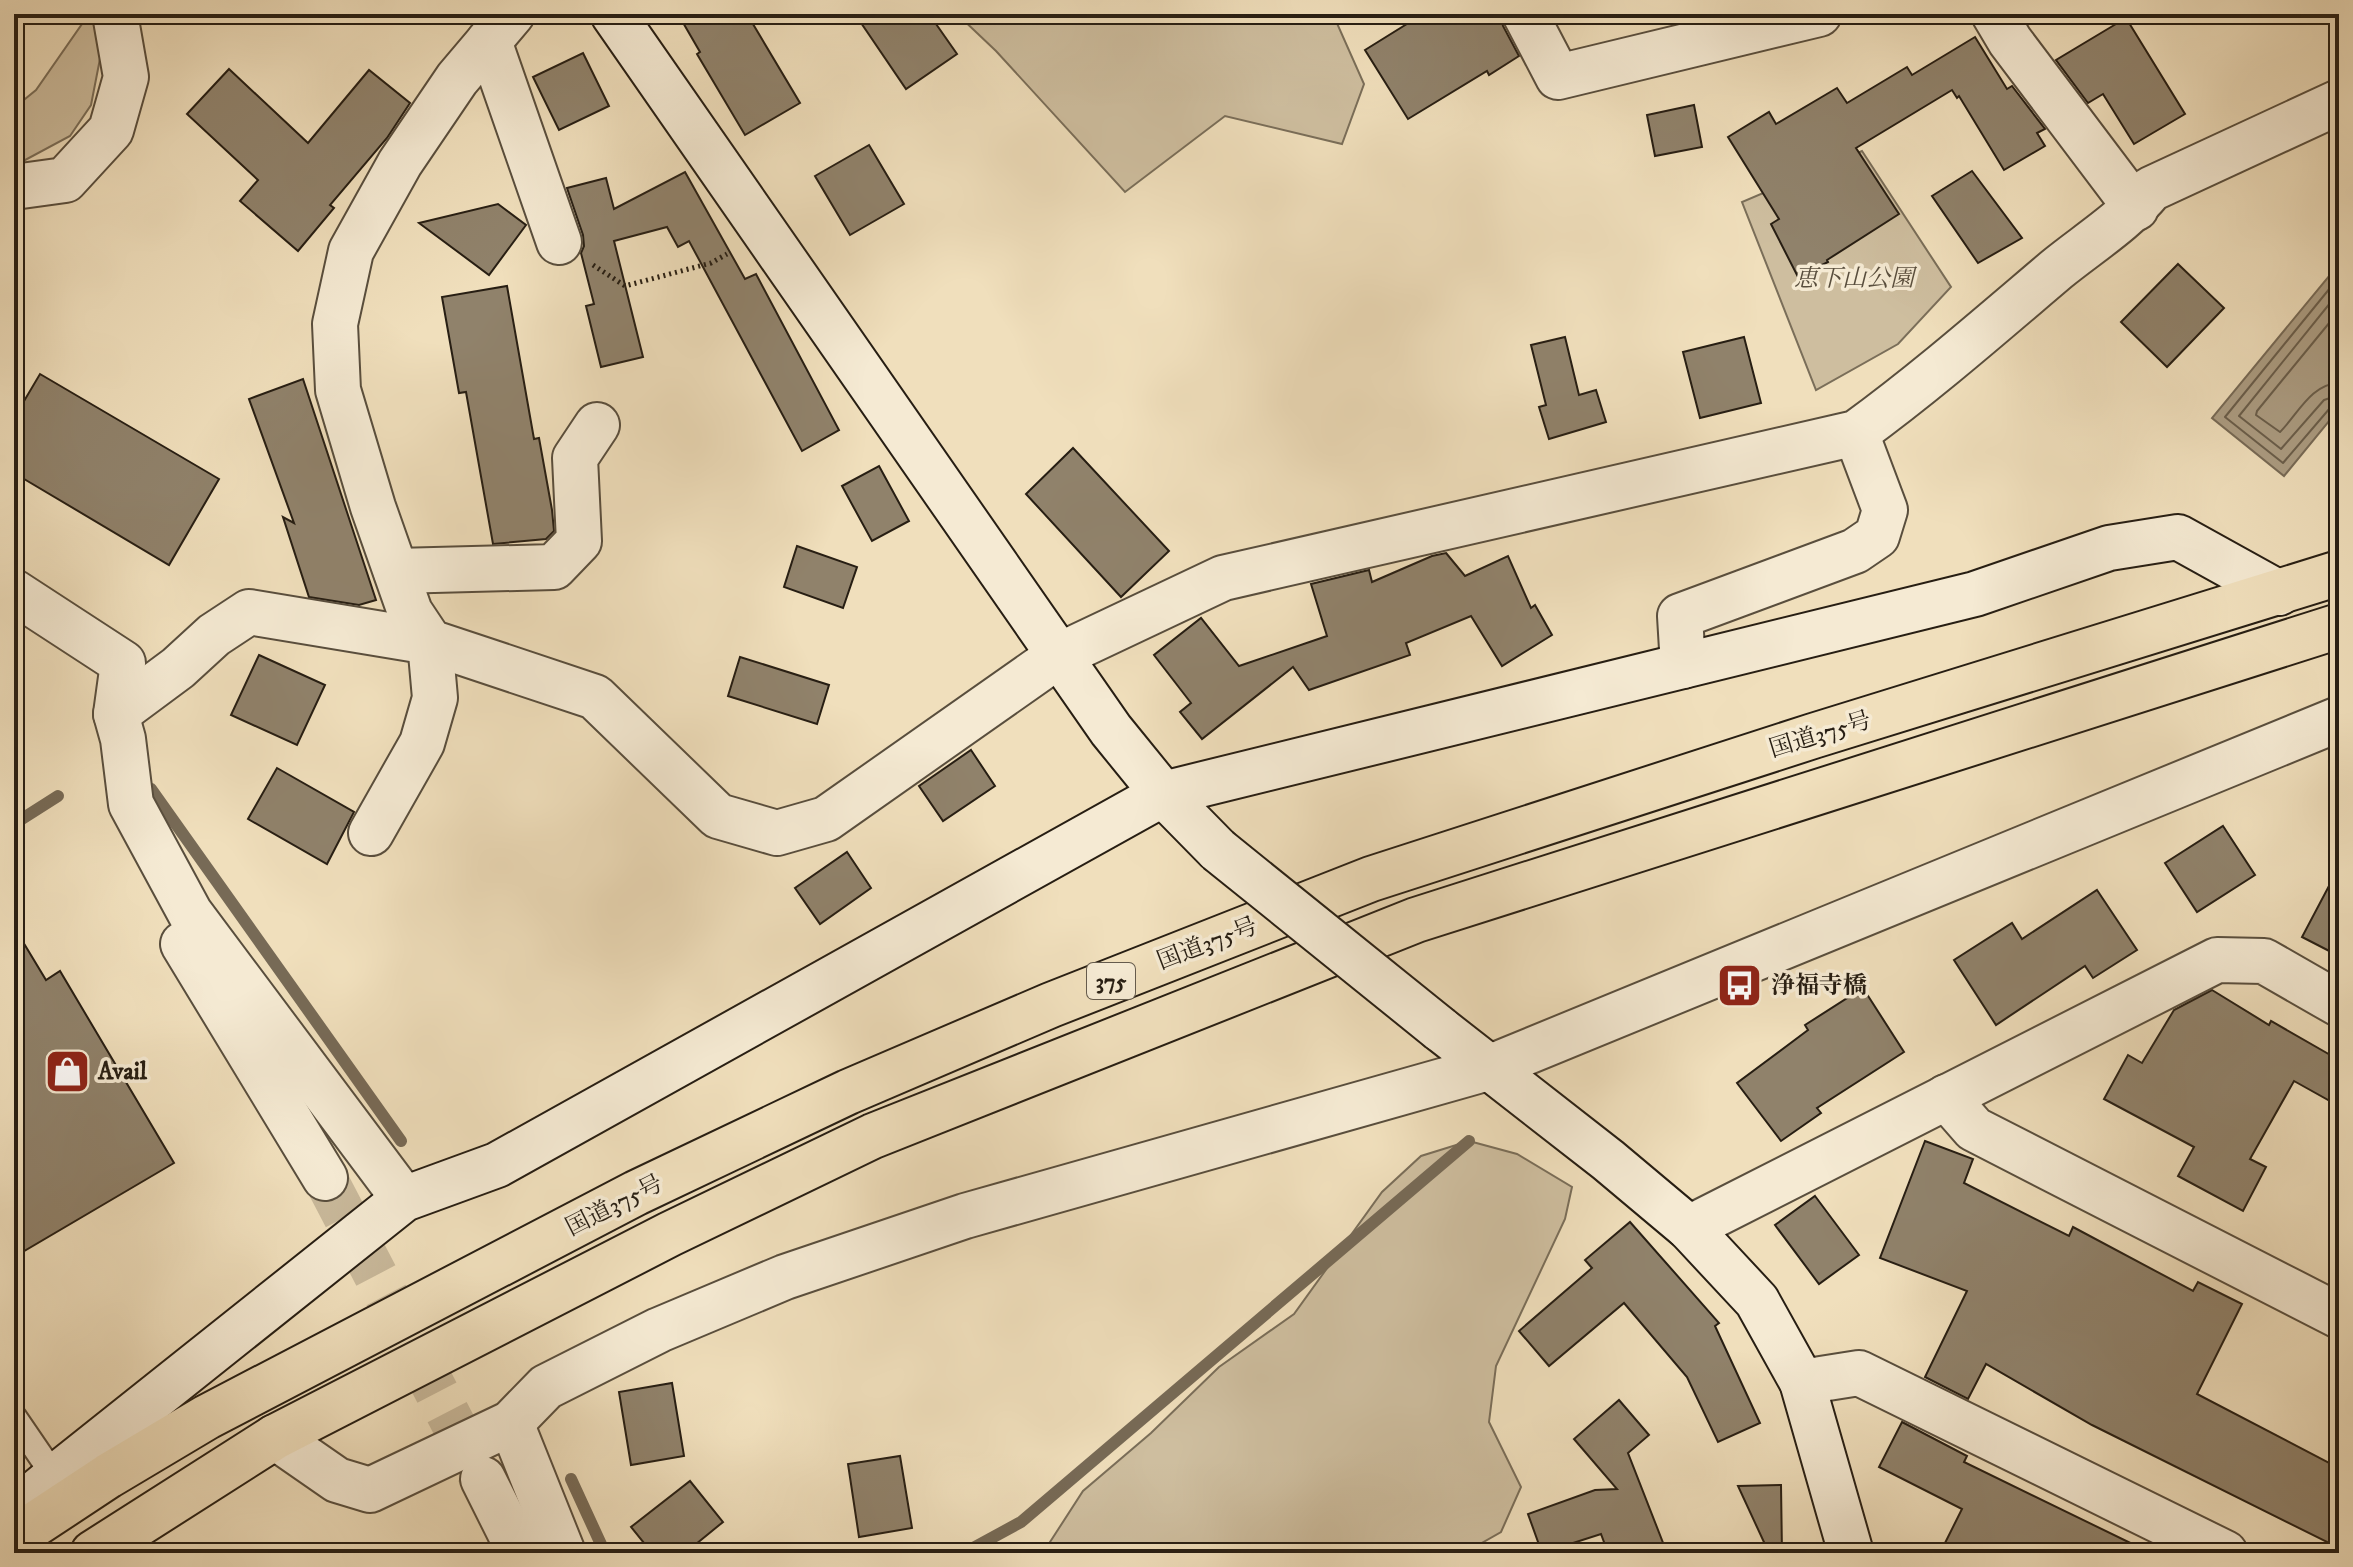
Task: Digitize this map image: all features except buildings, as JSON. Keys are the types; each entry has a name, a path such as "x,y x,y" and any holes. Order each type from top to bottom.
{"highway":[{"name":"国道375号","path":"14,1538 108,1476 207,1417 636,1193 848,1092 1051,1005 1371,879 1813,736 2339,573"},
{"name":"375","path":"93,1553 275,1437 670,1234 860,1143 1416,920 2339,626"}],"street":[{"path":"14,187 65,180 111,130 126,77 115,14"},
{"path":"613,14 1058,656 1111,730 1163,794 1218,850 1689,1228 1757,1301 1802,1382 1851,1553"},
{"path":"1525,14 1558,77 1819,14"},
{"path":"1994,14 2010,41 2136,208"},
{"path":"501,28 559,242"},
{"path":"371,833 422,743 435,698 430,642 410,612 338,390 335,324 351,251 400,163 457,79 501,28"},
{"path":"116,714 178,668 214,635 249,612 430,642 595,697 718,816 777,833 826,819 1058,656 1223,578 1856,433 1895,405 2063,264 2136,208 2151,189 2339,102"},
{"path":"396,571 554,567 579,541 575,458 597,425"},
{"path":"1683,666 1680,616 1855,551 1877,536 1885,510 1856,433"},
{"path":"14,1515 19,1507 55,1477 404,1199 497,1165 1163,794 1975,594 2109,548 2178,537 2279,593"},
{"path":"14,592 123,663 116,714 123,739 131,804 190,913 404,1199"},
{"path":"275,1437 337,1480 370,1490 511,1423 546,1387 659,1330 785,1277 965,1216 1488,1068 2338,722"},
{"path":"190,913 179,939 325,1178"},
{"path":"1689,1228 2217,960 2264,961 2339,1004"},
{"path":"1946,1097 1974,1129 2339,1316"},
{"path":"1802,1382 1859,1373 2225,1553"},
{"path":"511,1423 563,1553"},
{"path":"483,1479 520,1553"}],"lane":[{"path":"14,1417 55,1477"}],"path":[{"path":"559,242 625,286 711,263 764,231"}],"green space":[{"path":"89,14 105,33 91,105 70,136 14,166 14,108 36,90"},
{"path":"957,14 1330,14 1364,84 1342,144 1225,116 1125,192 996,51"},
{"name":"恵下山公園","path":"1862,151 1951,287 1898,344 1816,390 1742,202"},
{"path":"1469,1141 1517,1154 1572,1187 1565,1219 1496,1366 1489,1422 1521,1487 1501,1532 1464,1553 1050,1553 1050,1542 1083,1491 1151,1433 1219,1367 1294,1314 1382,1192 1421,1156"}],"water":[{"path":"2339,264 2339,409 2284,476 2212,418"}],"waterway":[{"path":"151,789 401,1141"},
{"path":"14,824 58,796"},
{"path":"964,1553 1021,1522 1469,1141"},
{"path":"571,1479 605,1553"}],"tunnel":[{"path":"325,1178 481,1477"}],"place":[{"name":"浄福寺橋","path":"1740,985"},
{"name":"Avail","path":"67,1071"}]}
